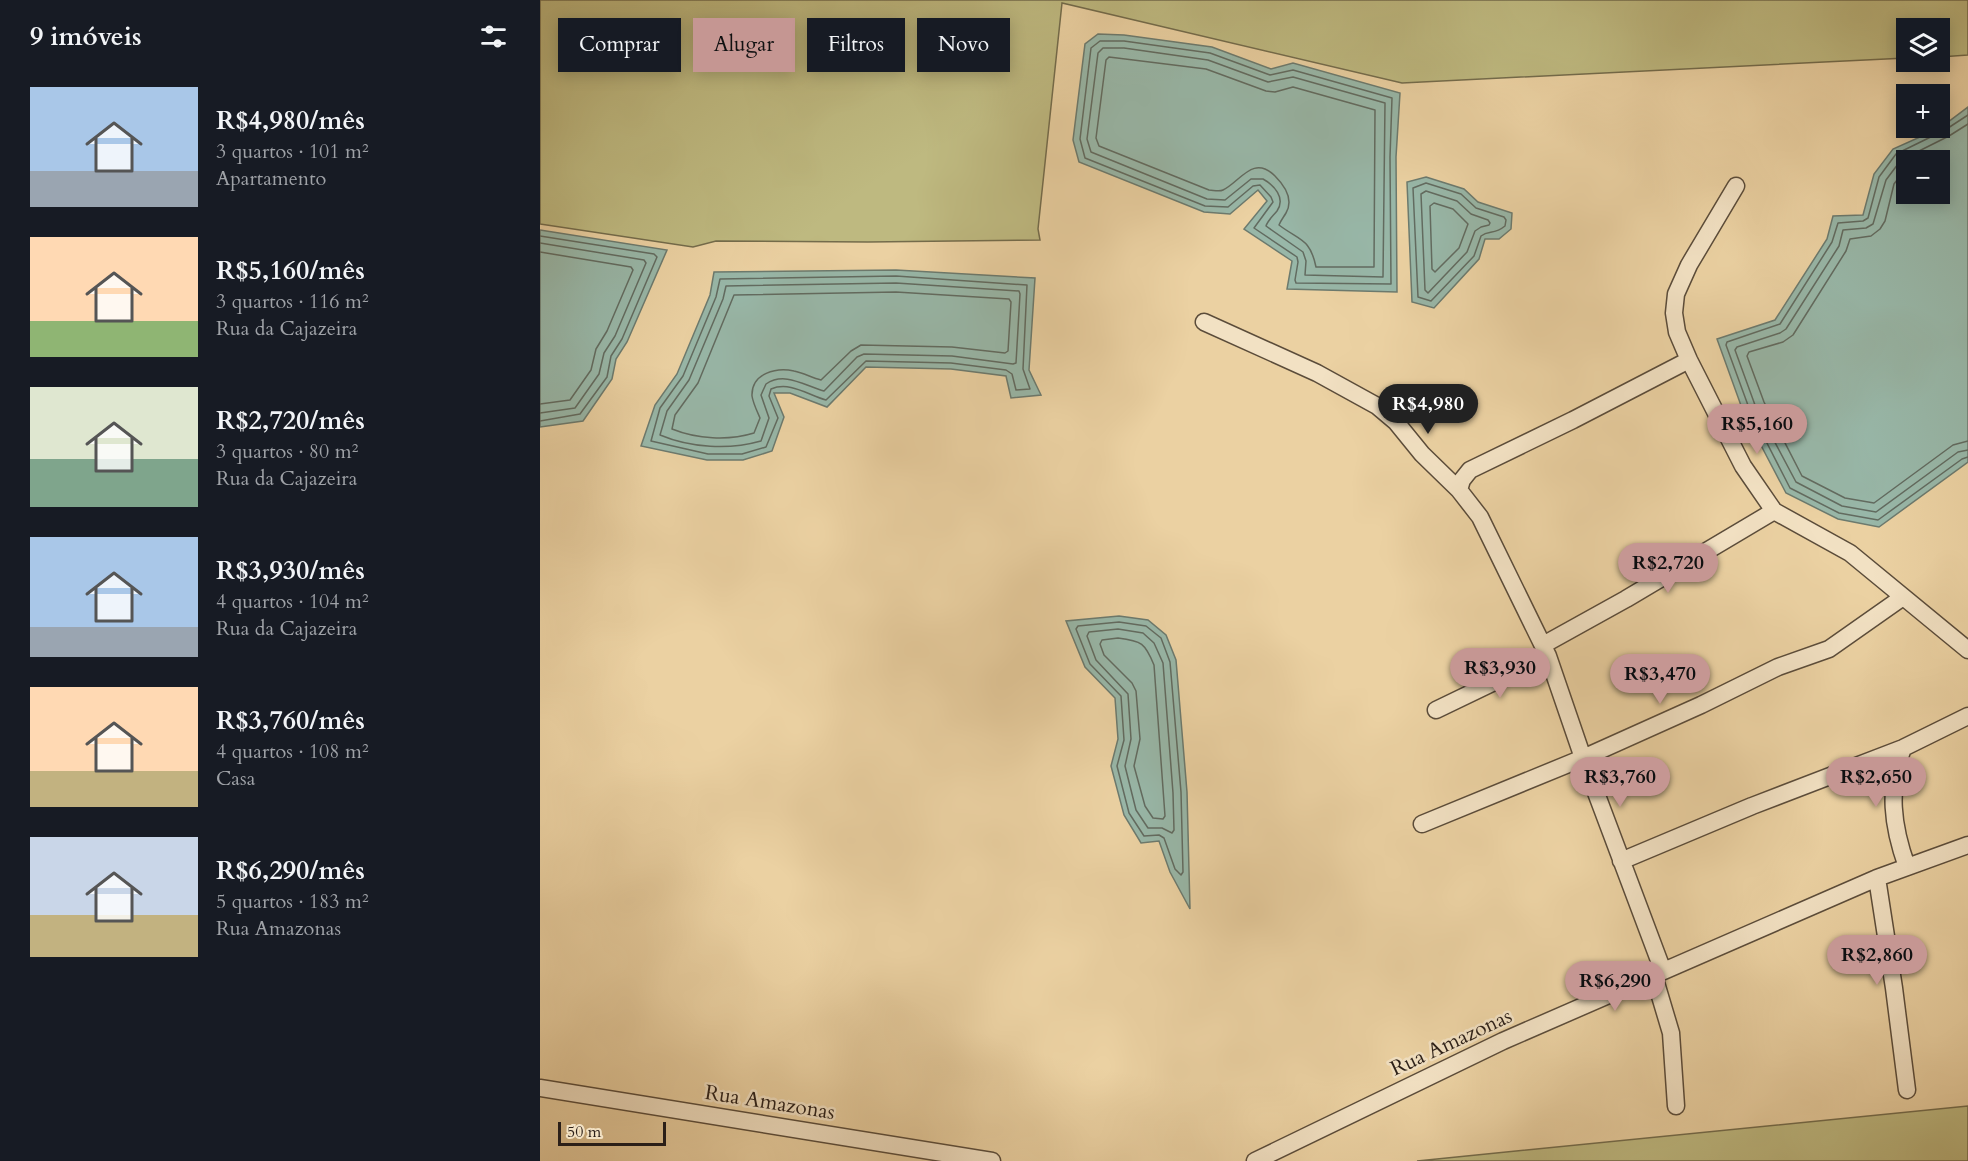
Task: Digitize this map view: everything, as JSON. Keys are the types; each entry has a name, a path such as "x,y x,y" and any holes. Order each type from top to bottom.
{"street":[{"path":"1736,186 1689,265 1676,294 1674,313 1677,332 1689,360 1743,466 1774,511 1850,553 1968,650"},
{"path":"1204,322 1317,373 1377,406 1396,422 1422,454 1459,490 1480,517 1546,650 1659,974 1671,1033 1676,1106"},
{"path":"1459,490 1465,474 1479,465 1689,360"},
{"path":"1436,711 1546,650 1626,599 1774,511"},
{"path":"1422,824 1583,758 1701,705 1778,667 1829,649 1903,597"},
{"path":"1621,861 1752,806 1903,748 1968,716"},
{"path":"1903,748 1894,782 1893,799 1901,849 1907,867"},
{"name":"Rua Amazonas","path":"1255,1161 1503,1041 1876,878 1968,845"},
{"path":"1876,878 1894,988 1907,1090"},
{"name":"Rua Amazonas","path":"540,1088 992,1161"}],"shaded area":[{"path":"540,0 1968,0 1968,55 1950,56 1950,18 1896,18 1896,58 1402,83 1062,3 1038,229 1040,240 716,241 693,247 540,224"},
{"path":"1968,1106 1968,1161 1417,1161"}],"water":[{"path":"1098,34 1124,35 1212,47 1271,69 1293,63 1400,93 1396,157 1397,292 1287,289 1292,261 1244,229 1267,201 1258,190 1230,214 1204,212 1079,162 1073,140 1085,44"},
{"path":"1968,107 1968,462 1879,527 1838,519 1786,493 1743,411 1717,339 1775,320 1827,239 1833,216 1863,215 1874,174 1893,149 1918,138 1950,138 1950,120"},
{"path":"1426,177 1464,189 1478,202 1512,213 1511,229 1499,239 1485,239 1479,259 1434,308 1412,302 1407,182"},
{"path":"540,230 667,250 627,342 616,359 612,379 583,421 540,427"},
{"path":"896,270 1035,278 1029,370 1041,395 1011,398 1006,376 951,369 866,367 827,407 790,393 774,393 784,417 772,451 743,460 707,460 641,446 655,405 677,374 710,295 714,272"},
{"path":"1119,616 1148,620 1166,635 1176,660 1187,792 1190,909 1170,872 1159,841 1141,843 1124,815 1111,766 1118,739 1115,698 1085,667 1066,621"}]}
